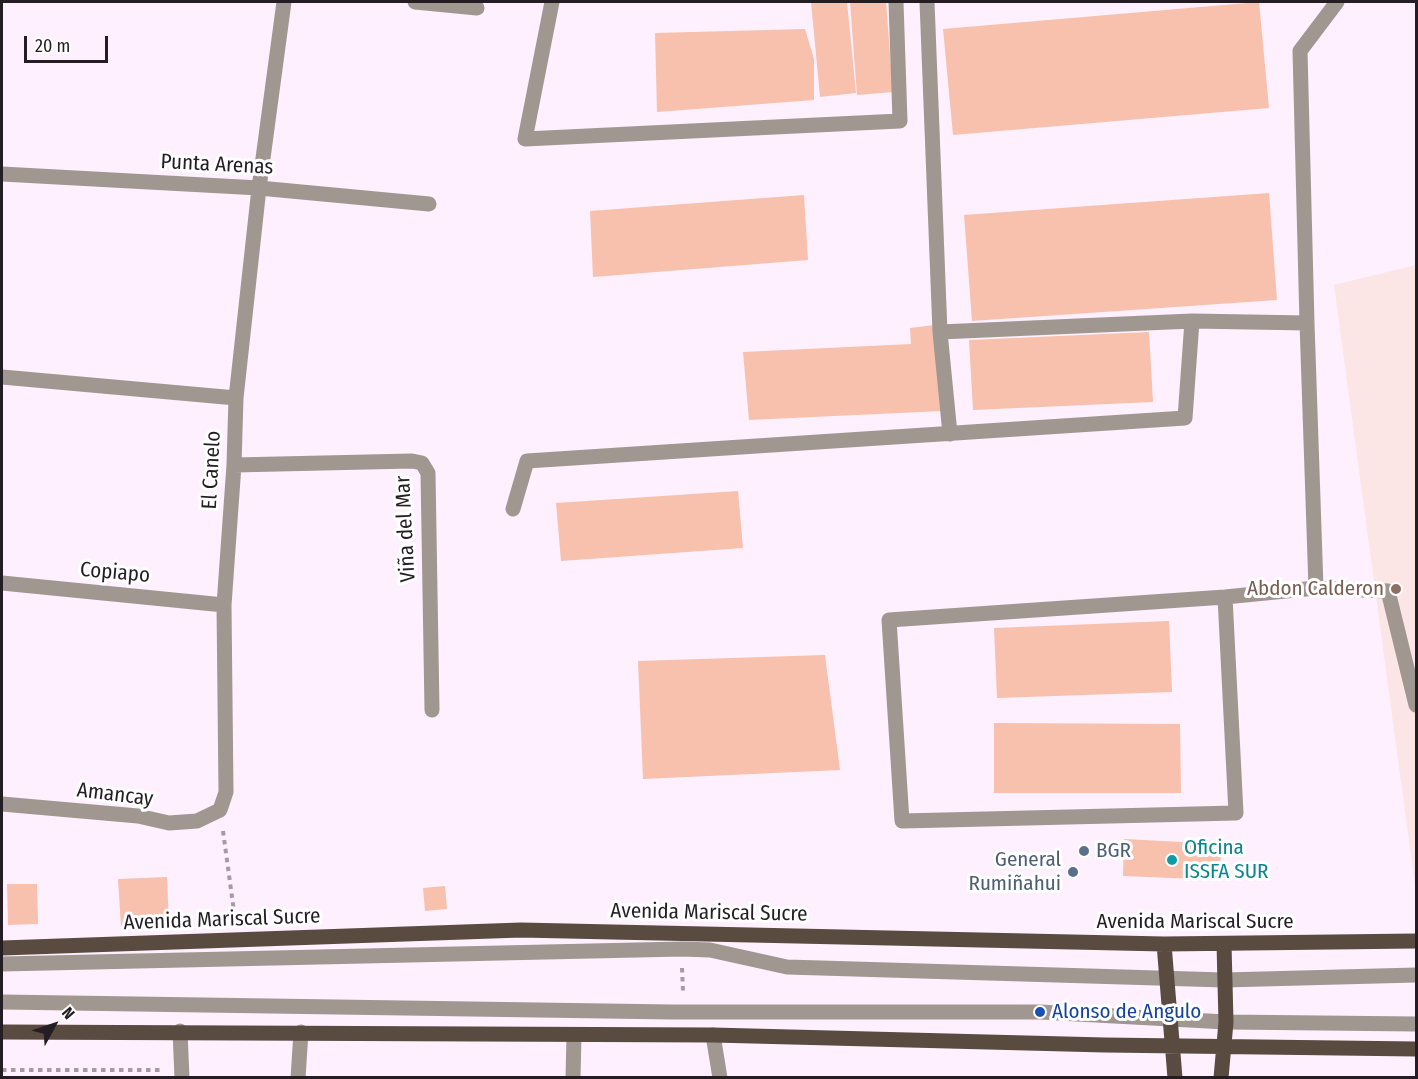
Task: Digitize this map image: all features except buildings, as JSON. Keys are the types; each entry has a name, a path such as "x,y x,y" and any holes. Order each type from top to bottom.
{"main road":[{"name":"Avenida Mariscal Sucre","path":"2,948 521,930 1164,944 1416,941"},
{"path":"1164,944 1165,978 1174,1046 1175,1077"},
{"path":"1221,1077 1226,1022 1224,944"},
{"path":"2,1032 713,1035 1174,1046 1416,1049"}],"street":[{"name":"El Canelo","path":"220,810 226,792 224,604 234,465 236,398 259,188 284,2"},
{"path":"415,2 477,8"},
{"path":"552,2 525,139 900,122 896,2"},
{"path":"927,2 940,332 950,434"},
{"path":"1316,588 1300,51 1336,2"},
{"name":"Punta Arenas","path":"2,174 259,188 429,204"},
{"path":"940,332 1192,321 1307,323"},
{"path":"513,509 527,460 1185,418 1192,321"},
{"path":"2,377 236,398"},
{"name":"Viña del Mar","path":"234,465 412,461 422,463 428,473 432,710"},
{"name":"Copiapo","path":"2,583 224,604"},
{"path":"1226,597 1236,813 902,821 889,620 1226,597 1316,588 1388,591 1416,705"},
{"name":"Amancay","path":"2,804 138,816 169,823 197,821 220,810"},
{"path":"2,964 682,949 710,950 787,967 1224,980 1416,975"},
{"path":"2,1002 684,1012 1040,1012 1226,1022 1416,1024"},
{"path":"180,1031 182,1074"},
{"path":"298,1077 301,1032"},
{"path":"573,1077 574,1035"},
{"path":"713,1035 720,1077"}],"path":[{"path":"220,810 238,941"},
{"path":"682,949 684,1012"},
{"path":"2,1070 182,1074"}],"shaded area":[{"name":"Abdon Calderon","path":"1416,265 1416,893 1334,285"}],"place":[{"name":"Abdon Calderon","path":"1396,589"},
{"name":"BGR","path":"1084,851"},
{"name":"Oficina ISSFA SUR","path":"1172,860"},
{"name":"General Rumiñahui","path":"1073,872"},
{"name":"Alonso de Angulo","path":"1040,1012"}]}
